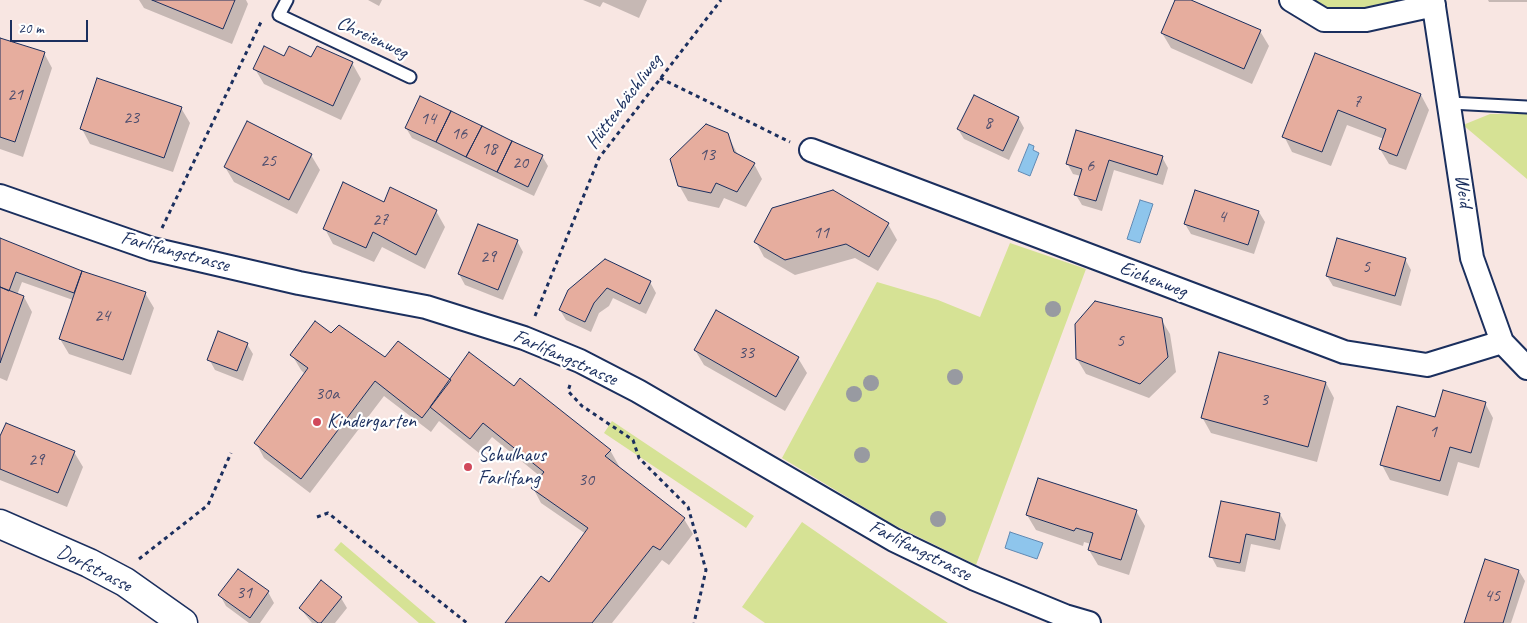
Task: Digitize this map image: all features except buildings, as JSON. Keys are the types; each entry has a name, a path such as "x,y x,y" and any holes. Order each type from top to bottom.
{"street":[{"path":"1290,0 1324,20 1366,20 1434,3"},
{"name":"Weid","path":"1434,3 1472,258 1502,342 1527,368"},
{"name":"Eichenweg","path":"810,150 1344,352 1427,365 1502,342"},
{"name":"Farlifangstrasse","path":"0,196 152,249 299,283 426,307 541,345 638,392 894,540 975,579 1065,616 1089,623"},
{"name":"Dorfstrasse","path":"0,524 125,582 183,623"}],"lane":[{"path":"279,15 287,0"},
{"name":"Chreienweg","path":"279,15 410,77"},
{"path":"1450,103 1527,107"}],"path":[{"name":"Hüttenbächliweg","path":"535,316 600,158 721,0"},
{"path":"152,249 267,9 279,15"},
{"path":"660,78 783,139 810,150"},
{"path":"570,385 568,391 582,406 633,440 639,458 688,508 706,570 694,623"},
{"path":"147,553 208,505 231,453"},
{"path":"317,517 328,513 467,623"}],"green space":[{"path":"1291,0 1433,0 1366,20"},
{"path":"1490,114 1527,114 1527,179 1463,125"},
{"path":"1010,243 1086,269 976,565 892,524 782,458 877,282 938,300 980,317"},
{"path":"612,421 754,516 746,528 604,433"},
{"path":"802,522 948,623 765,623 742,607"},
{"path":"341,542 436,623 419,623 334,550"}],"water":[{"path":"1029,144 1034,146 1033,150 1039,153 1030,176 1018,171"},
{"path":"1140,200 1153,204 1140,243 1127,239"},
{"path":"1010,532 1043,543 1037,559 1005,548"}],"place":[{"name":"Kindergarten","path":"317,422"},
{"name":"Schulhaus Farlifang","path":"468,467"}]}
